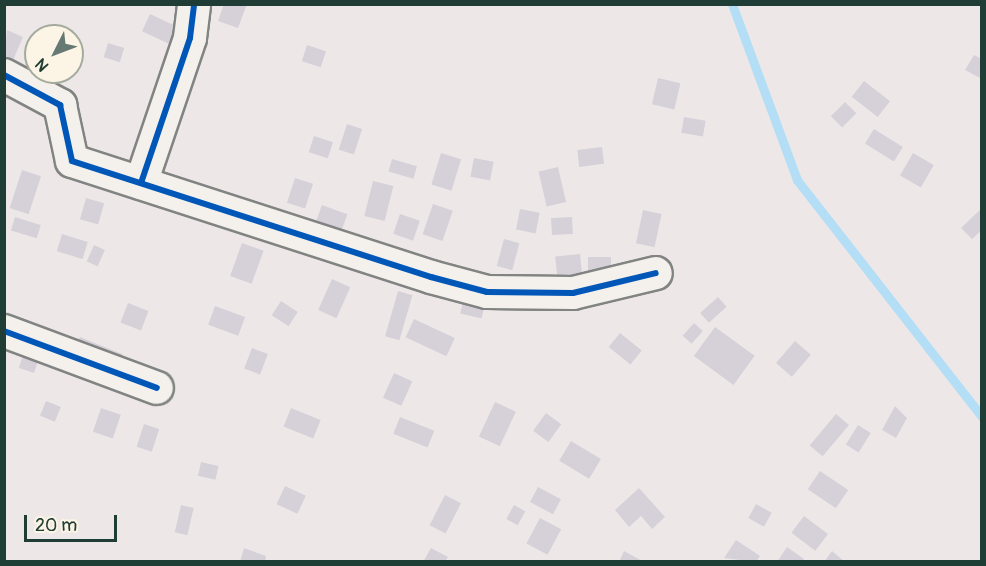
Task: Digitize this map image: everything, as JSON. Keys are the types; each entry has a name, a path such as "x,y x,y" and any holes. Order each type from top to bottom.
{"street":[{"path":"141,183 190,38 194,4"},
{"path":"4,75 60,105 72,161 487,292 573,293 656,273"},
{"path":"4,331 157,388"}],"building":[{"path":"224,4 247,4 238,28 218,21"},
{"path":"150,14 176,26 168,43 142,31"},
{"path":"7,30 23,37 11,65 4,62"},
{"path":"108,43 124,48 120,62 104,57"},
{"path":"307,45 326,51 321,67 302,61"},
{"path":"974,55 982,59 982,79 965,70"},
{"path":"658,78 680,83 674,109 652,104"},
{"path":"864,81 890,101 878,117 852,97"},
{"path":"845,102 856,113 842,127 831,116"},
{"path":"684,117 706,121 703,137 681,133"},
{"path":"347,124 362,129 354,155 339,150"},
{"path":"874,129 903,147 894,161 865,143"},
{"path":"314,136 333,142 328,158 309,152"},
{"path":"602,147 604,164 579,167 577,150"},
{"path":"441,153 461,159 451,191 431,185"},
{"path":"913,153 934,165 921,188 900,176"},
{"path":"474,158 494,162 490,180 470,177"},
{"path":"392,159 417,166 413,179 388,171"},
{"path":"558,167 566,202 547,207 539,171"},
{"path":"22,170 41,176 29,214 10,208"},
{"path":"295,178 313,184 305,209 287,203"},
{"path":"373,181 393,186 385,221 364,216"},
{"path":"86,198 104,203 98,224 80,219"},
{"path":"433,204 453,211 442,241 423,234"},
{"path":"322,205 347,214 341,232 316,223"},
{"path":"982,208 982,230 972,239 961,228"},
{"path":"520,209 540,213 536,233 516,230"},
{"path":"643,210 662,214 655,247 636,243"},
{"path":"400,214 420,221 413,241 393,234"},
{"path":"15,217 41,225 37,238 11,230"},
{"path":"572,217 573,234 552,235 551,218"},
{"path":"62,234 88,242 83,259 57,251"},
{"path":"504,239 519,243 512,270 497,266"},
{"path":"242,243 264,251 252,284 230,276"},
{"path":"94,245 105,250 98,266 87,261"},
{"path":"580,254 582,274 557,277 555,257"},
{"path":"588,257 611,257 611,273 588,273"},
{"path":"332,279 350,287 336,318 318,310"},
{"path":"398,291 412,295 399,340 385,336"},
{"path":"464,297 485,302 482,319 460,314"},
{"path":"718,297 727,307 709,323 700,313"},
{"path":"281,301 298,312 289,326 272,315"},
{"path":"128,303 149,311 141,330 120,323"},
{"path":"215,306 245,317 238,336 208,325"},
{"path":"414,319 455,338 446,356 406,337"},
{"path":"694,323 703,331 692,344 683,336"},
{"path":"715,327 755,356 733,385 694,356"},
{"path":"620,333 642,351 630,365 609,347"},
{"path":"80,337 123,354 116,370 74,353"},
{"path":"795,341 811,355 792,377 776,363"},
{"path":"252,348 268,354 260,375 244,369"},
{"path":"25,349 40,354 34,373 19,368"},
{"path":"394,373 412,381 401,406 383,398"},
{"path":"46,401 61,407 55,422 40,416"},
{"path":"495,402 516,412 500,446 479,436"},
{"path":"895,406 907,418 896,438 882,430"},
{"path":"101,408 121,415 113,438 93,432"},
{"path":"291,408 321,420 313,439 284,427"},
{"path":"546,413 561,424 548,442 533,431"},
{"path":"836,414 849,425 823,456 810,445"},
{"path":"400,417 434,431 428,448 393,434"},
{"path":"144,424 159,429 152,452 137,447"},
{"path":"858,425 871,433 859,452 846,445"},
{"path":"571,441 601,459 589,479 559,461"},
{"path":"201,462 219,466 215,480 198,476"},
{"path":"820,471 848,490 836,508 808,489"},
{"path":"285,486 306,496 297,514 277,504"},
{"path":"538,487 561,499 553,514 530,502"},
{"path":"639,488 665,517 652,529 641,516 629,527 615,510"},
{"path":"445,495 461,503 446,533 430,525"},
{"path":"756,504 772,513 764,527 748,518"},
{"path":"181,505 194,508 187,535 175,532"},
{"path":"514,505 525,511 518,525 506,519"},
{"path":"804,516 828,534 815,551 791,533"},
{"path":"540,518 561,529 548,555 526,544"},
{"path":"736,540 760,556 756,562 724,558"},
{"path":"787,547 804,559 803,562 777,562"},
{"path":"244,548 266,556 265,562 240,562"},
{"path":"431,548 448,557 445,562 423,562"},
{"path":"624,551 644,562 619,562"},
{"path":"832,551 845,562 824,562"}],"waterway":[{"path":"732,4 797,180 982,417"}],"cycle path":[{"path":"141,183 190,38 194,4"},
{"path":"4,75 60,105 72,161 431,277 487,292 573,293 656,273"},
{"path":"4,331 157,388"}]}
